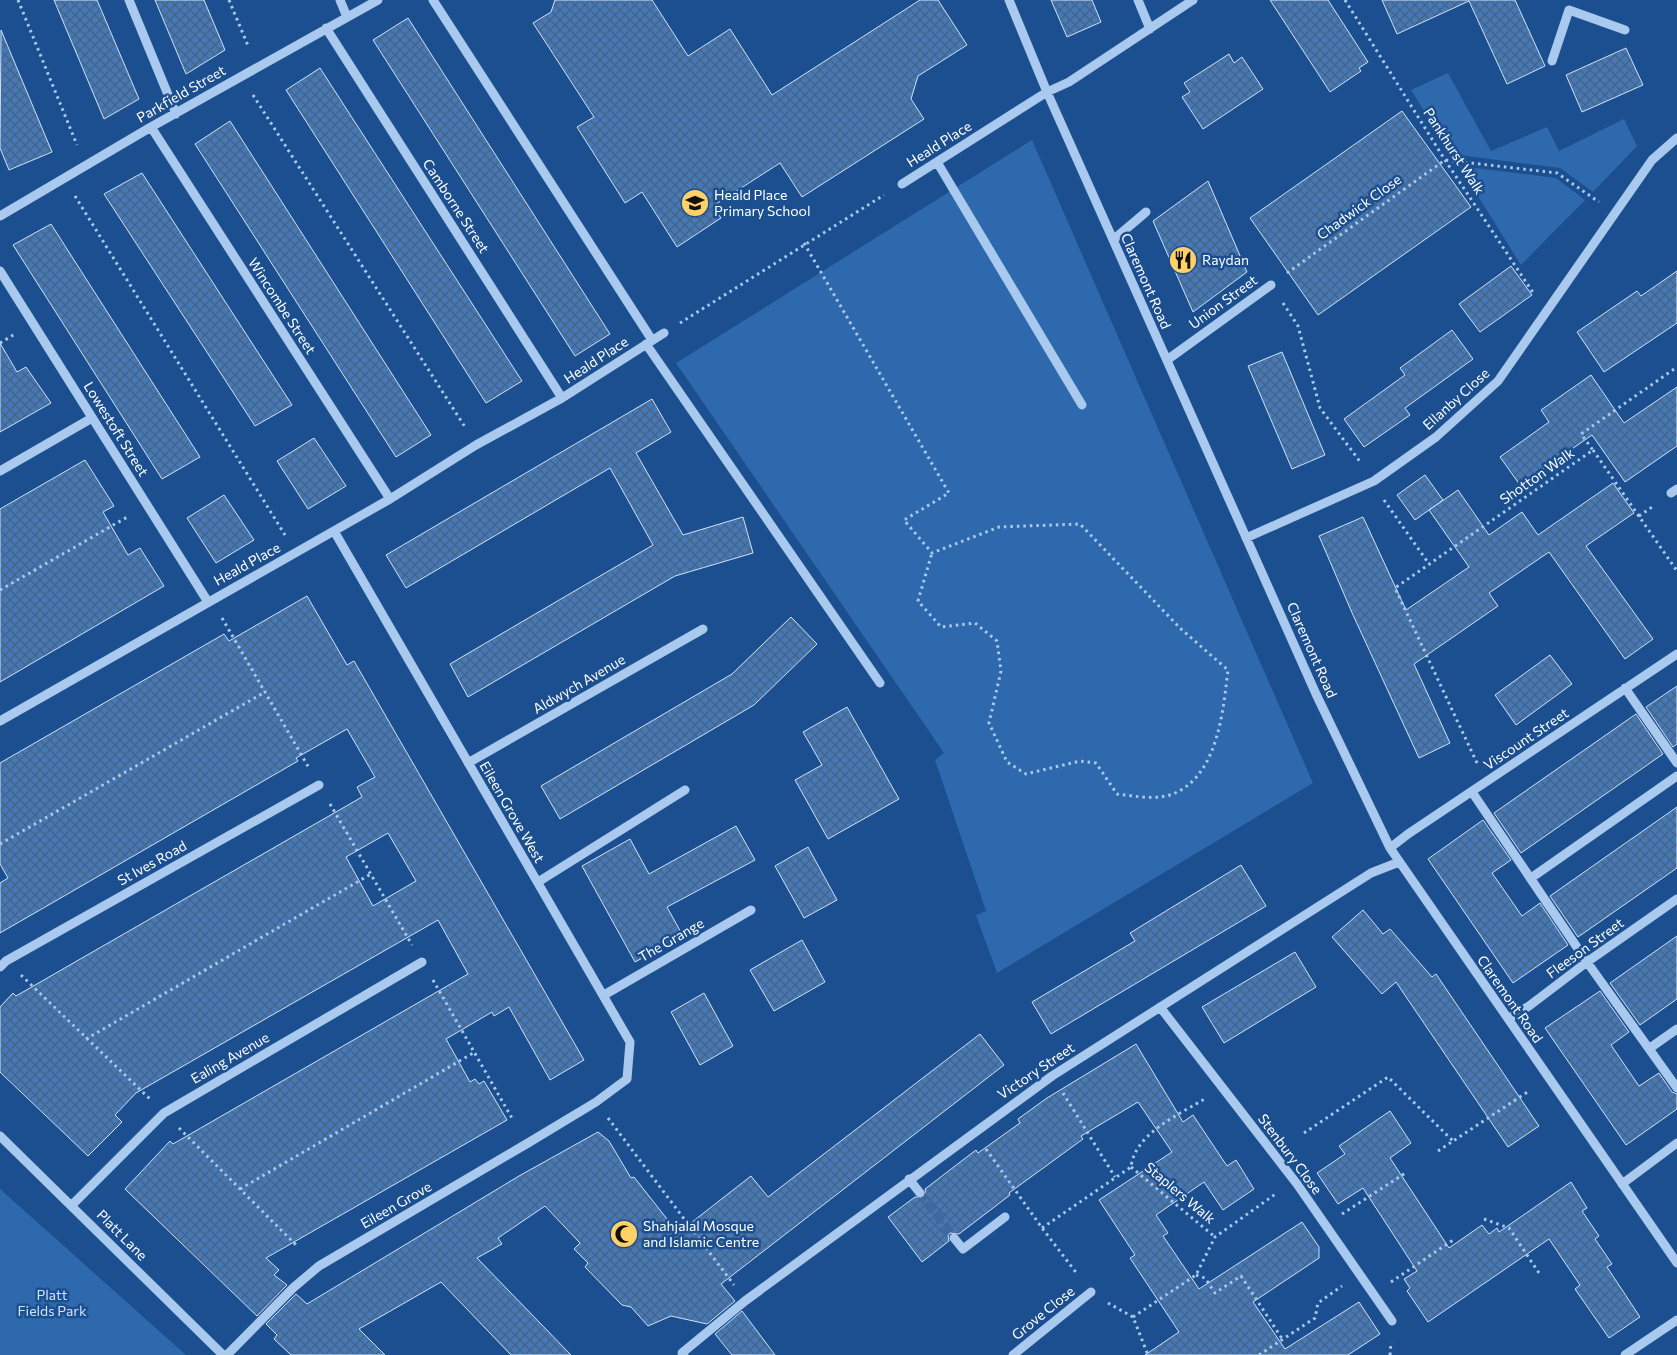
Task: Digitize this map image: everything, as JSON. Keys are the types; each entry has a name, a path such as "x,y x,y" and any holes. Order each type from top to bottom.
{"street":[{"path":"129,0 176,114"},
{"path":"340,0 347,17"},
{"name":"Parkfield Street","path":"1,212 64,179 151,127 378,0"},
{"path":"433,0 649,342 880,683"},
{"name":"Claremont Road","path":"1008,0 1047,92 1316,694 1390,848 1677,1263"},
{"path":"1138,0 1150,30"},
{"name":"Heald Place","path":"902,184 1047,92 1069,82 1194,0"},
{"path":"1564,0 1569,10 1625,30"},
{"path":"1552,61 1569,10"},
{"name":"Camborne Street","path":"326,28 562,398"},
{"name":"Wincombe Street","path":"151,127 390,500"},
{"name":"Ellanby Close","path":"1246,538 1374,481 1436,437 1498,381 1652,160 1677,138"},
{"path":"937,162 1082,405"},
{"path":"1113,240 1146,212"},
{"name":"Lowestoft Street","path":"0,271 209,601"},
{"name":"Union Street","path":"1166,360 1271,284"},
{"name":"Heald Place","path":"0,721 334,530 390,500 476,445 562,398 664,333"},
{"path":"0,471 92,418"},
{"name":"Eileen Grove West","path":"334,530 630,1042 627,1079 596,1102"},
{"name":"Aldwych Avenue","path":"468,763 703,629"},
{"name":"Viscount Street","path":"1390,848 1677,654"},
{"path":"1625,688 1677,763"},
{"path":"1531,878 1677,776"},
{"name":"St Ives Road","path":"0,967 14,956 319,785"},
{"path":"538,882 685,790"},
{"path":"1472,792 1587,962 1677,1088"},
{"name":"Victory Street","path":"684,1355 682,1353 745,1301 974,1131 1052,1076 1371,873 1399,862"},
{"name":"Fleeson Street","path":"1508,1019 1529,1006 1587,962 1677,899"},
{"name":"The Grange","path":"604,995 751,910"},
{"name":"Ealing Avenue","path":"72,1205 164,1113 422,962"},
{"name":"Stenbury Close","path":"1160,1007 1297,1184 1392,1321"},
{"path":"1650,1048 1677,1029"},
{"name":"Eileen Grove","path":"227,1355 293,1288 319,1266 596,1102"},
{"name":"Platt Lane","path":"0,1136 223,1355"},
{"path":"1622,1184 1677,1143"},
{"path":"909,1179 920,1193"},
{"path":"954,1238 963,1249 1005,1217"},
{"name":"Grove Close","path":"1013,1355 1091,1292"},
{"path":"1625,1355 1677,1320"}],"path":[{"path":"18,0 86,165"},
{"path":"229,0 257,67"},
{"name":"Pankhurst Walk","path":"1345,0 1445,160 1546,313"},
{"path":"253,95 465,427"},
{"path":"1445,160 1558,173 1616,214"},
{"name":"Chadwick Close","path":"1287,273 1445,160"},
{"path":"64,179 296,552"},
{"name":"Heald Place","path":"664,333 804,243 902,184"},
{"path":"804,243 949,493 904,520 932,553"},
{"path":"1298,326 1320,408 1374,481 1381,497 1429,564"},
{"name":"Shotton Walk","path":"1479,767 1396,588 1593,450 1581,434 1677,367"},
{"path":"1593,450 1677,571"},
{"path":"0,590 147,505"},
{"path":"1080,524 1181,629 1228,670 1222,724 1202,772 1175,793 1144,798 1117,794 1096,763 1080,761 1026,774 1007,762 989,723 1001,671 997,641 975,623 941,627 918,600 932,553 1000,526 1080,524"},
{"path":"209,601 319,785 513,1120"},
{"path":"0,844 264,692"},
{"path":"86,1039 371,874"},
{"path":"240,1189 475,1052"},
{"path":"1052,1076 1115,1178"},
{"path":"1304,1133 1388,1077 1453,1142"},
{"path":"1438,1151 1529,1091"},
{"path":"1042,1228 1131,1167 1132,1156 1139,1144 1207,1097"},
{"path":"596,1102 745,1301"},
{"path":"974,1131 1042,1228 1091,1292"},
{"name":"Staplers Walk","path":"1131,1167 1215,1237"},
{"path":"1326,1225 1407,1172"},
{"path":"1148,1355 1132,1317 1196,1275 1215,1237 1278,1192"},
{"path":"1484,1219 1509,1228 1541,1276"},
{"path":"1373,1294 1453,1240"},
{"path":"1196,1275 1205,1278 1214,1293 1241,1276 1283,1340"},
{"path":"1259,1355 1315,1318 1318,1303 1360,1275"},
{"name":"Grove Close","path":"1091,1292 1132,1317"}],"green space":[{"path":"1448,73 1491,151 1547,127 1559,151 1624,119 1637,146 1593,192 1560,168 1451,154 1411,90"},
{"path":"1032,140 1313,783 997,973 976,915 986,911 935,760 944,753 676,363"},
{"path":"1459,166 1556,178 1585,200 1521,265"},
{"name":"Platt Fields Park","path":"0,1189 186,1355 0,1355"}],"building":[{"path":"54,0 97,0 139,99 104,119"},
{"path":"155,0 204,0 225,50 186,74"},
{"path":"555,0 652,0 688,56 730,29 772,95 920,0 938,0 967,45 918,76 911,99 924,119 802,197 780,163 713,206 721,218 677,247 642,192 625,203 577,127 594,117 533,23 551,12"},
{"path":"1051,0 1092,0 1101,22 1067,37"},
{"path":"1270,0 1328,0 1368,62 1359,68 1361,71 1330,92"},
{"path":"1382,0 1515,0 1545,66 1507,84 1469,1 1397,34"},
{"path":"408,18 610,334 575,356 373,40"},
{"path":"1,30 52,152 9,170 0,148"},
{"path":"1626,48 1643,85 1582,112 1566,75"},
{"path":"1229,54 1234,63 1242,57 1263,89 1203,129 1182,97 1190,92 1184,83"},
{"path":"320,68 522,381 486,403 286,90"},
{"path":"1402,111 1471,207 1318,315 1250,218"},
{"path":"230,121 431,435 396,457 195,144"},
{"path":"142,173 292,405 255,426 104,194"},
{"path":"1208,181 1247,272 1193,312 1153,221"},
{"path":"51,224 200,457 162,479 13,245"},
{"path":"1511,266 1532,295 1480,332 1459,304"},
{"path":"1677,271 1677,323 1604,372 1577,332 1637,291 1641,296"},
{"path":"1452,330 1473,359 1405,408 1410,415 1364,447 1344,419 1405,375 1400,368"},
{"path":"0,343 17,372 26,367 51,403 0,432"},
{"path":"1282,352 1325,455 1292,469 1248,366"},
{"path":"1591,375 1624,423 1677,387 1677,446 1625,482 1592,435 1520,485 1500,457 1549,422 1541,410"},
{"path":"652,399 671,432 636,453 683,535 743,517 753,553 675,576 468,697 450,664 653,545 610,468 406,588 386,555"},
{"path":"314,438 346,486 308,509 277,461"},
{"path":"85,460 114,506 103,512 128,555 140,548 164,586 0,682 0,509"},
{"path":"1425,475 1443,500 1415,520 1397,495"},
{"path":"1613,483 1634,513 1586,546 1653,639 1625,659 1549,552 1489,593 1498,606 1414,664 1450,743 1419,758 1319,536 1363,517 1406,610 1469,567 1429,510 1458,490 1489,535 1522,512 1538,535"},
{"path":"224,495 254,540 216,563 187,518"},
{"path":"307,596 347,665 354,661 584,1060 550,1080 509,1007 494,1016 492,1012 446,1039 470,1082 475,1079 479,1084 484,1081 507,1120 266,1258 279,1270 274,1275 287,1285 257,1316 125,1189 170,1141 173,1144 468,974 438,920 136,1093 115,1115 122,1122 88,1156 0,1072 0,1007 13,993 16,996 362,797 357,787 375,777 347,729 296,758 298,761 0,933 0,883 8,878 0,864 0,763 224,634 229,641","holes":["388,833 416,881 373,906 346,857"]},
{"path":"791,617 817,644 754,705 560,819 541,786 732,674"},
{"path":"1550,655 1572,684 1516,725 1495,695"},
{"path":"1677,686 1677,744 1673,747 1646,707"},
{"path":"847,707 899,799 828,839 795,780 822,765 803,732"},
{"path":"1636,714 1663,754 1521,853 1494,813"},
{"path":"1677,807 1677,868 1578,937 1550,896"},
{"path":"1483,820 1511,860 1492,873 1522,916 1540,903 1568,945 1513,983 1428,859"},
{"path":"736,826 755,860 667,907 683,936 635,962 582,866 630,839 649,874"},
{"path":"808,847 837,900 804,918 775,866"},
{"path":"1241,865 1266,906 1051,1034 1032,1002 1135,941 1130,933"},
{"path":"1363,910 1383,934 1390,929 1432,977 1436,974 1539,1126 1508,1147 1396,982 1382,994 1332,937"},
{"path":"1677,936 1677,999 1640,1025 1610,983"},
{"path":"802,940 825,982 774,1011 750,970"},
{"path":"1295,952 1316,987 1224,1043 1202,1007"},
{"path":"1600,991 1629,1032 1611,1045 1639,1086 1659,1073 1672,1092 1677,1094 1677,1109 1626,1145 1545,1028"},
{"path":"704,993 733,1046 700,1065 671,1012"},
{"path":"980,1034 1004,1065 721,1284 735,1301 707,1324 671,1316 648,1326 631,1307 622,1305 585,1267 588,1263 574,1249 580,1243 545,1206 498,1238 502,1244 477,1258 571,1355 511,1355 441,1282 359,1329 385,1355 291,1355 274,1339 277,1335 266,1324 296,1294 307,1304 519,1176 598,1132 609,1141 631,1178 634,1177 678,1233 751,1176 768,1197"},
{"path":"1136,1044 1183,1122 1193,1115 1227,1166 1236,1160 1254,1189 1223,1210 1204,1182 1156,1215 1168,1233 1163,1236 1199,1289 1302,1222 1319,1247 1319,1258 1253,1302 1285,1349 1359,1302 1380,1334 1348,1355 1145,1355 1179,1332 1130,1258 1135,1255 1099,1200 1172,1152 1138,1102 1081,1136 1083,1139 1009,1193 1010,1195 959,1234 950,1233 948,1236 949,1241 922,1262 888,1217 915,1197 923,1198 926,1195 925,1189 976,1150 978,1153 1020,1123 1018,1119 1047,1098"},
{"path":"1390,1111 1411,1143 1390,1158 1449,1248 1482,1225 1489,1234 1497,1228 1499,1232 1571,1182 1587,1208 1582,1211 1599,1236 1595,1239 1612,1264 1607,1267 1640,1317 1609,1338 1575,1289 1580,1285 1549,1239 1428,1322 1407,1291 1410,1288 1404,1279 1417,1271 1363,1188 1338,1204 1317,1173 1345,1154 1339,1146"},
{"path":"742,1311 775,1355 732,1355 715,1334"}],"tunnel":[{"path":"920,1193 954,1238"}],"place":[{"name":"Heald Place Primary School","path":"695,203"},
{"name":"Raydan","path":"1183,260"},
{"name":"Shahjalal Mosque and Islamic Centre","path":"624,1234"}]}
